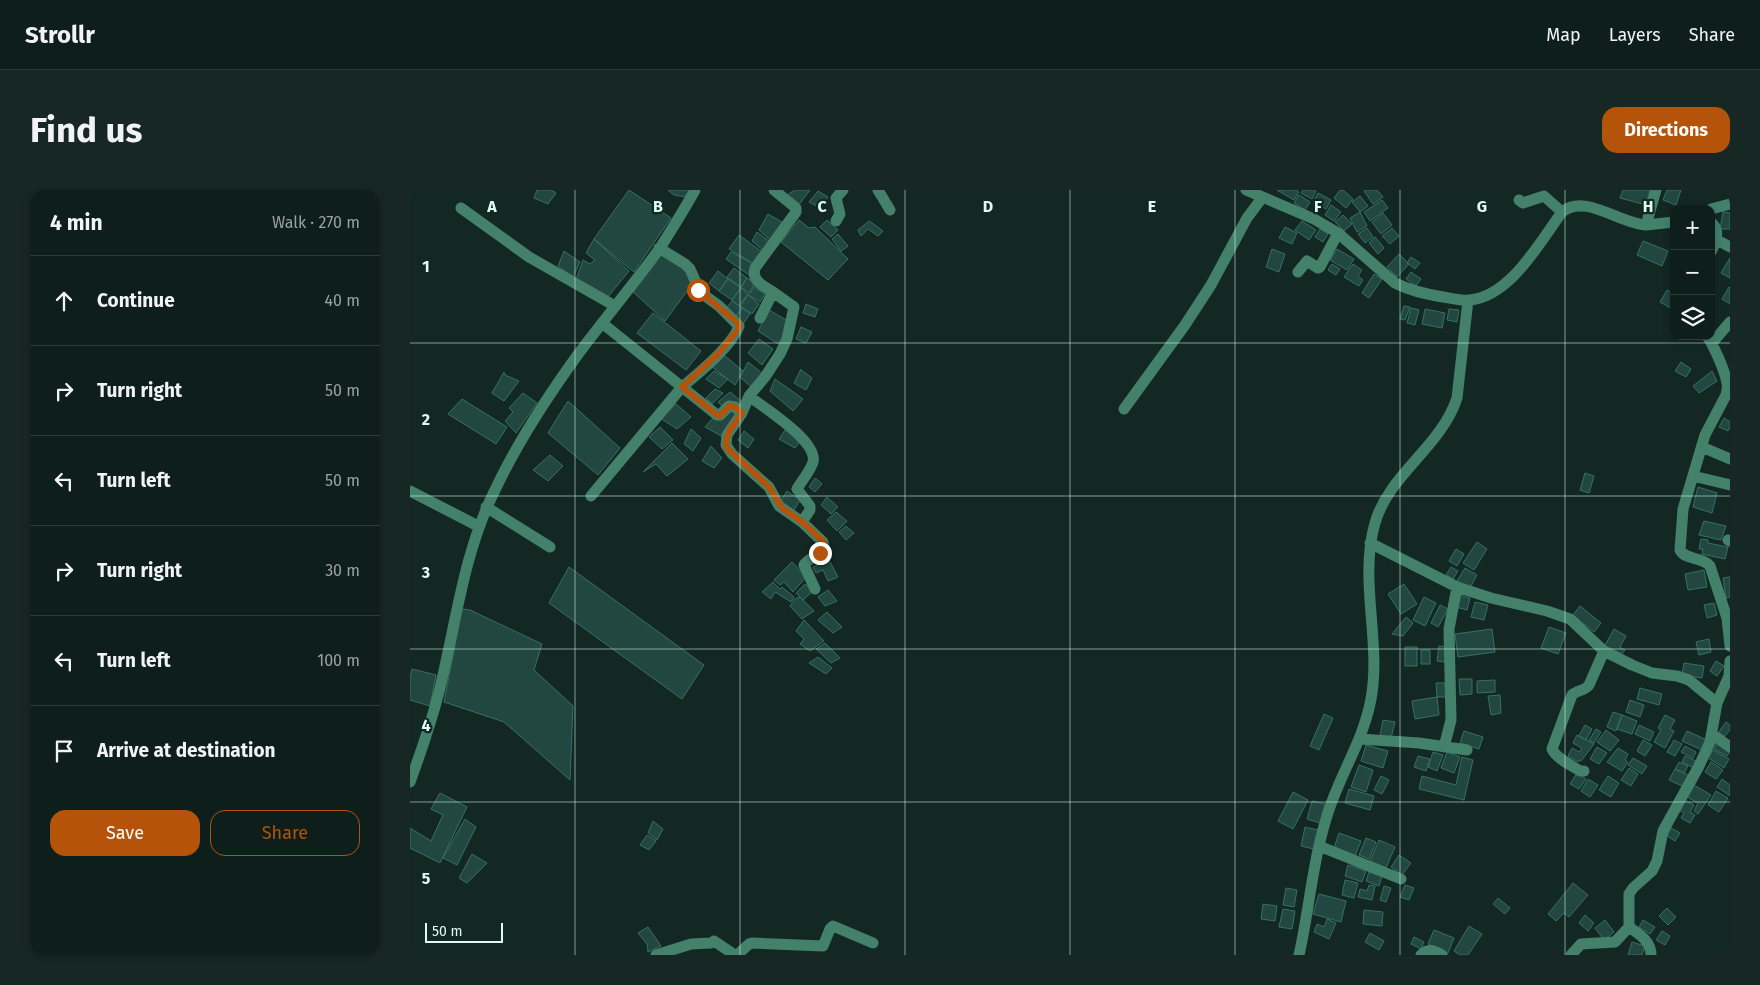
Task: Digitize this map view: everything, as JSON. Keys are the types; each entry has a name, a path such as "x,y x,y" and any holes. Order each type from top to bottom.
{"street":[{"path":"410,782 426,740 440,691 466,567 478,526 486,507 513,454 550,394 614,306 660,248 695,190"},
{"path":"836,221 840,214 836,198 843,190"},
{"path":"878,190 890,210"},
{"path":"1246,190 1314,219 1338,233 1390,279 1404,288 1422,294 1468,300 1482,298 1492,293 1514,274 1532,256 1566,208 1586,206 1646,225 1670,222"},
{"path":"1646,225 1656,190"},
{"path":"778,191 796,208 796,212 754,268 753,273 756,280 793,305 794,312 787,339 780,354 765,377 749,396 742,413 727,435 726,440 727,448 769,487 782,508 802,522 824,542 822,551 806,561 804,565 815,589"},
{"path":"1519,200 1523,203 1544,196 1562,212"},
{"path":"1124,409 1185,325 1211,285 1247,218 1262,198"},
{"path":"1715,208 1730,204"},
{"path":"461,208 529,257 614,306"},
{"path":"1712,250 1717,240 1715,225"},
{"path":"1298,272 1307,261 1318,268 1338,233"},
{"path":"1717,240 1730,247"},
{"path":"591,496 682,387 719,353 739,326 719,306 700,292 690,269 685,264 660,248"},
{"path":"760,318 773,292"},
{"path":"1300,955 1314,868 1330,806 1360,739 1370,704 1375,647 1370,593 1370,544 1375,521 1390,490 1434,438 1448,418 1457,398 1468,300"},
{"path":"602,323 717,415 720,416 729,406 735,407 742,413"},
{"path":"1715,336 1728,327"},
{"path":"1710,340 1728,384 1726,395 1705,435 1683,509 1680,550 1684,555 1705,561 1710,566 1727,618 1730,646"},
{"path":"749,396 802,437 812,451 812,463 797,489 811,508 802,522"},
{"path":"1702,447 1730,459"},
{"path":"1693,476 1730,485"},
{"path":"410,491 478,526"},
{"path":"486,507 550,547"},
{"path":"1370,544 1457,587 1570,619 1604,651 1652,673 1677,676 1688,680 1717,703"},
{"path":"1444,747 1451,720 1449,629 1457,587"},
{"path":"1584,770 1580,771 1554,753 1552,748 1572,695 1587,688 1604,651"},
{"path":"1571,955 1581,944 1615,942 1629,927 1629,894 1652,871 1657,861 1663,831 1699,766 1712,734 1717,703 1729,676 1730,661"},
{"path":"1712,734 1730,747"},
{"path":"1360,739 1411,742 1466,750"},
{"path":"1320,846 1402,879"},
{"path":"656,955 691,944 713,942 736,955 752,943 824,946 830,929 833,926 873,943"},
{"path":"1629,927 1647,942 1651,955"},
{"path":"1421,955 1427,950 1432,950 1442,955"}],"building":[{"path":"537,190 551,190 556,193 548,204 534,198"},
{"path":"629,190 671,218 634,272 594,239"},
{"path":"668,190 690,190 686,197 674,195"},
{"path":"795,190 810,190 798,206 787,195"},
{"path":"1277,190 1296,190 1299,192 1294,200"},
{"path":"1303,190 1316,191 1312,199 1301,193"},
{"path":"1340,190 1343,190 1353,199 1346,208 1334,198"},
{"path":"1377,190 1383,197 1373,204 1364,191"},
{"path":"1623,190 1650,190 1646,205 1620,198"},
{"path":"1667,190 1681,190 1676,205 1663,200"},
{"path":"818,191 828,197 820,208 809,202"},
{"path":"1318,193 1331,200 1326,209 1313,202"},
{"path":"1299,195 1310,202 1305,210 1294,203"},
{"path":"1360,196 1368,206 1360,212 1352,202"},
{"path":"1382,200 1388,208 1370,221 1364,212"},
{"path":"1331,205 1341,212 1334,221 1325,215"},
{"path":"1360,212 1367,226 1357,232 1350,218"},
{"path":"1723,212 1730,213 1730,229 1720,229"},
{"path":"1383,213 1392,225 1381,234 1372,222"},
{"path":"768,214 782,222 770,240 759,230"},
{"path":"1343,215 1352,224 1344,231 1335,222"},
{"path":"799,220 809,228 815,227 848,259 828,280 781,242"},
{"path":"827,220 838,230 831,237 820,227"},
{"path":"869,221 883,231 878,236 868,229 861,236 858,230"},
{"path":"1302,221 1316,230 1309,240 1295,230"},
{"path":"1285,227 1297,233 1292,244 1279,238"},
{"path":"1367,228 1373,237 1365,243 1358,234"},
{"path":"1392,228 1399,236 1390,244 1382,236"},
{"path":"1320,229 1328,234 1323,242 1315,237"},
{"path":"757,232 770,242 764,251 752,241"},
{"path":"838,234 848,246 841,251 832,239"},
{"path":"739,235 762,252 754,264 729,249"},
{"path":"1375,237 1384,248 1378,254 1369,243"},
{"path":"594,239 629,271 607,298 576,280 583,260 590,264 595,260 586,253"},
{"path":"1643,241 1668,251 1662,266 1637,255"},
{"path":"1272,249 1285,254 1279,272 1266,267"},
{"path":"1337,249 1354,259 1347,270 1330,260"},
{"path":"564,251 580,262 573,277 558,266"},
{"path":"662,251 693,276 693,283 665,321 631,290"},
{"path":"731,252 754,264 749,275 726,259"},
{"path":"1399,254 1409,264 1397,277 1387,267"},
{"path":"1411,257 1420,263 1415,269 1407,263"},
{"path":"1730,258 1730,278 1721,273"},
{"path":"1332,264 1340,269 1336,275 1328,270"},
{"path":"1353,264 1362,270 1358,276 1363,280 1359,286 1344,277"},
{"path":"734,268 747,278 741,287 727,277"},
{"path":"718,271 728,279 719,291 709,283"},
{"path":"1411,272 1421,279 1416,286 1406,279"},
{"path":"1374,274 1382,279 1369,298 1362,293"},
{"path":"747,278 755,283 749,293 741,287"},
{"path":"728,279 741,288 732,300 719,291"},
{"path":"754,287 765,294 760,302 749,295"},
{"path":"741,288 748,294 739,306 732,300"},
{"path":"1730,288 1730,304 1722,299"},
{"path":"1667,290 1670,292 1670,308 1660,302"},
{"path":"748,295 759,304 752,314 740,306"},
{"path":"732,301 742,308 735,318 724,311"},
{"path":"806,304 818,309 815,317 803,313"},
{"path":"1404,306 1410,307 1405,320 1400,319"},
{"path":"742,308 750,314 743,324 735,318"},
{"path":"1411,308 1419,310 1415,325 1407,323"},
{"path":"1425,309 1445,313 1442,328 1422,324"},
{"path":"1449,309 1459,310 1457,322 1447,320"},
{"path":"769,310 788,321 780,345 758,331"},
{"path":"653,313 701,351 686,370 637,333"},
{"path":"801,327 812,332 806,343 796,339"},
{"path":"759,339 773,349 762,365 748,353"},
{"path":"720,352 743,371 735,385 711,366"},
{"path":"748,362 763,374 751,387 740,377"},
{"path":"1681,362 1691,369 1686,377 1675,371"},
{"path":"801,369 812,378 806,390 794,383"},
{"path":"714,371 728,379 719,388 706,379"},
{"path":"1712,371 1717,381 1699,393 1693,386"},
{"path":"504,372 505,375 519,381 504,401 492,393"},
{"path":"775,379 803,399 793,411 770,391"},
{"path":"715,389 723,393 712,404 706,398"},
{"path":"730,392 742,402 741,409 723,407 718,402"},
{"path":"523,393 537,403 516,433 505,421 513,412 509,408"},
{"path":"462,399 507,427 496,444 448,414"},
{"path":"568,401 620,448 598,475 548,433"},
{"path":"676,404 691,417 677,429 660,418"},
{"path":"731,409 738,413 723,437 705,427 714,417"},
{"path":"1724,418 1730,422 1728,431 1719,427"},
{"path":"660,427 673,440 662,449 649,437"},
{"path":"691,429 701,438 693,451 684,444"},
{"path":"785,430 801,440 795,448 779,439"},
{"path":"744,431 754,439 748,448 738,440"},
{"path":"672,443 688,459 667,476 656,464 643,472"},
{"path":"711,446 722,458 714,468 702,461"},
{"path":"550,455 563,466 548,481 533,470"},
{"path":"1585,473 1594,476 1589,493 1580,490"},
{"path":"815,478 822,484 815,492 809,487"},
{"path":"1698,487 1717,493 1712,513 1693,507"},
{"path":"787,491 800,500 793,512 781,504"},
{"path":"827,497 838,507 831,514 821,505"},
{"path":"836,512 847,521 837,531 827,520"},
{"path":"1704,521 1726,526 1721,540 1699,535"},
{"path":"846,526 854,533 846,540 839,532"},
{"path":"1701,539 1708,540 1708,543 1728,547 1725,559 1702,554 1703,549 1699,549"},
{"path":"1477,542 1487,549 1474,570 1463,563"},
{"path":"1456,549 1464,554 1457,566 1449,561"},
{"path":"829,560 838,577 828,581 823,570 816,573 813,567"},
{"path":"792,562 806,577 793,592 784,582 780,585 774,580"},
{"path":"569,567 704,665 682,699 549,603"},
{"path":"1451,567 1458,571 1453,579 1446,575"},
{"path":"1465,568 1477,575 1470,588 1457,581"},
{"path":"1704,570 1707,587 1688,590 1685,574"},
{"path":"1730,577 1730,597 1726,598 1723,578"},
{"path":"773,582 780,589 782,587 794,597 791,602 775,592 771,599 762,592"},
{"path":"805,584 813,591 803,600 796,593"},
{"path":"1404,584 1417,604 1401,614 1388,594"},
{"path":"828,590 837,601 825,606 818,597"},
{"path":"1459,595 1470,598 1467,610 1456,607"},
{"path":"800,597 814,611 802,619 790,606 795,599"},
{"path":"1424,597 1436,603 1425,626 1413,620"},
{"path":"1475,602 1488,605 1484,620 1471,617"},
{"path":"1714,603 1717,615 1707,618 1704,605"},
{"path":"1440,605 1448,609 1438,627 1431,623"},
{"path":"1580,606 1601,623 1594,632 1573,615"},
{"path":"462,609 470,610 542,644 534,670 573,706 570,780 504,722 444,702"},
{"path":"827,612 842,627 833,633 818,620"},
{"path":"1406,617 1413,623 1403,636 1392,634"},
{"path":"804,620 824,641 810,651 800,644 804,639 796,631"},
{"path":"1549,627 1566,633 1558,654 1541,648"},
{"path":"1492,629 1495,652 1458,657 1455,634"},
{"path":"1614,629 1626,636 1620,647 1625,650 1620,656 1604,647"},
{"path":"1709,639 1711,652 1699,655 1696,642"},
{"path":"825,643 840,658 831,663 816,649"},
{"path":"1439,646 1447,647 1445,662 1437,661"},
{"path":"1405,647 1417,647 1417,666 1405,666"},
{"path":"1421,650 1430,650 1430,664 1421,664"},
{"path":"818,657 832,668 826,674 809,663"},
{"path":"1716,661 1724,666 1717,676 1710,671"},
{"path":"1684,663 1704,666 1702,678 1682,675"},
{"path":"412,669 436,675 430,706 410,700"},
{"path":"1459,679 1472,679 1472,694 1460,695"},
{"path":"1495,680 1495,692 1477,693 1477,681"},
{"path":"1436,683 1445,683 1446,697 1437,697"},
{"path":"1640,688 1662,694 1659,705 1637,699"},
{"path":"1500,695 1501,713 1491,715 1488,696"},
{"path":"1437,697 1439,715 1415,719 1412,701"},
{"path":"1630,700 1644,705 1640,717 1626,712"},
{"path":"1613,712 1622,715 1616,731 1607,727"},
{"path":"1324,714 1333,718 1319,750 1310,746"},
{"path":"1622,715 1637,721 1632,734 1617,729"},
{"path":"1665,715 1675,720 1670,729 1674,731 1665,748 1654,742 1661,730 1658,728"},
{"path":"1383,720 1395,722 1391,738 1380,736"},
{"path":"1726,722 1730,725 1730,730 1724,737 1718,733"},
{"path":"1585,725 1592,729 1586,740 1579,736"},
{"path":"1639,725 1654,732 1650,741 1635,734"},
{"path":"1596,729 1601,732 1594,743 1589,740"},
{"path":"1606,730 1619,740 1610,751 1597,742"},
{"path":"1464,731 1483,737 1479,749 1460,743"},
{"path":"1687,731 1707,740 1702,750 1682,741"},
{"path":"1577,735 1594,744 1581,761 1579,760 1578,762 1568,756 1572,748 1579,752 1582,748 1573,743"},
{"path":"1643,740 1652,745 1645,756 1637,751"},
{"path":"1674,740 1682,744 1675,756 1667,752"},
{"path":"1718,741 1730,752 1727,756 1714,749"},
{"path":"1366,745 1388,751 1383,768 1361,761"},
{"path":"1685,746 1696,752 1693,758 1681,752"},
{"path":"1597,747 1607,753 1599,764 1590,759"},
{"path":"1618,748 1628,754 1625,760 1628,762 1622,771 1607,762"},
{"path":"1713,750 1729,759 1724,768 1708,758"},
{"path":"1433,752 1443,755 1437,771 1428,767"},
{"path":"1447,752 1460,757 1454,773 1441,768"},
{"path":"1418,756 1430,759 1426,771 1414,767"},
{"path":"1685,756 1698,762 1694,768 1682,762"},
{"path":"1462,757 1473,760 1464,800 1419,789 1422,776 1456,785"},
{"path":"1633,758 1647,766 1642,774 1628,765"},
{"path":"1679,762 1688,766 1684,773 1675,769"},
{"path":"1711,762 1723,770 1716,779 1705,772"},
{"path":"1359,765 1373,770 1366,792 1351,787"},
{"path":"1629,768 1638,774 1631,786 1621,780"},
{"path":"1675,769 1690,776 1684,787 1669,780"},
{"path":"1577,773 1586,779 1579,789 1570,784"},
{"path":"1381,776 1389,780 1382,794 1374,790"},
{"path":"1608,776 1619,783 1611,797 1599,790"},
{"path":"1588,779 1598,785 1590,797 1581,791"},
{"path":"1722,779 1730,785 1730,796 1717,787"},
{"path":"1694,785 1711,795 1698,814 1694,811 1698,803 1687,797"},
{"path":"1349,789 1374,796 1370,810 1345,803"},
{"path":"1716,791 1728,798 1719,812 1708,805"},
{"path":"1293,792 1308,800 1293,829 1278,821"},
{"path":"440,793 467,807 440,863 410,848 410,828 431,841 443,815 431,809"},
{"path":"1685,800 1694,805 1690,812 1695,815 1690,823 1681,818 1684,813 1679,810"},
{"path":"1312,801 1325,804 1320,823 1307,819"},
{"path":"465,819 476,827 457,865 443,858"},
{"path":"653,821 663,829 657,840 648,833"},
{"path":"1305,827 1318,830 1314,849 1301,846"},
{"path":"1671,828 1680,833 1675,841 1667,836"},
{"path":"1339,833 1361,841 1355,856 1334,848"},
{"path":"647,835 656,841 649,850 640,845"},
{"path":"1366,838 1376,842 1369,859 1359,855"},
{"path":"1379,840 1395,847 1386,868 1370,861"},
{"path":"472,854 487,863 467,883 459,878"},
{"path":"1399,855 1411,863 1402,875 1391,867"},
{"path":"1348,865 1366,871 1362,882 1345,876"},
{"path":"1369,872 1382,876 1379,886 1366,881"},
{"path":"1345,880 1358,883 1354,898 1342,895"},
{"path":"1573,883 1588,895 1569,917 1564,913 1556,921 1548,914"},
{"path":"1369,885 1375,886 1372,900 1358,897 1360,889 1367,891"},
{"path":"1405,885 1414,888 1409,900 1400,897"},
{"path":"1384,886 1391,888 1386,902 1380,900"},
{"path":"1286,888 1297,890 1294,907 1283,905"},
{"path":"1319,894 1346,901 1341,922 1313,914"},
{"path":"1498,898 1510,908 1505,914 1493,904"},
{"path":"1263,904 1277,906 1275,921 1261,919"},
{"path":"1667,908 1676,917 1668,925 1659,916"},
{"path":"1283,909 1295,911 1292,929 1279,927"},
{"path":"1364,910 1383,912 1382,926 1363,924"},
{"path":"1585,915 1594,923 1588,931 1579,923"},
{"path":"1327,919 1336,923 1329,939 1314,932 1317,924 1324,927"},
{"path":"1605,920 1614,932 1604,940 1595,928"},
{"path":"1643,920 1655,927 1650,934 1639,927"},
{"path":"1469,926 1482,934 1468,955 1460,955 1454,951"},
{"path":"648,927 661,946 648,952 647,944 638,933"},
{"path":"1434,930 1454,938 1448,953 1428,944"},
{"path":"1662,931 1670,936 1665,945 1656,940"},
{"path":"1370,933 1384,941 1379,950 1365,942"},
{"path":"1414,937 1424,942 1421,949 1411,944"},
{"path":"1632,942 1645,946 1642,955 1628,955"}],"route":[{"path":"698,290 739,324 739,328 719,353 682,387 717,415 720,416 729,406 735,407 742,413 727,435 727,448 769,487 782,508 802,522 824,542 824,548 820,553"}]}
